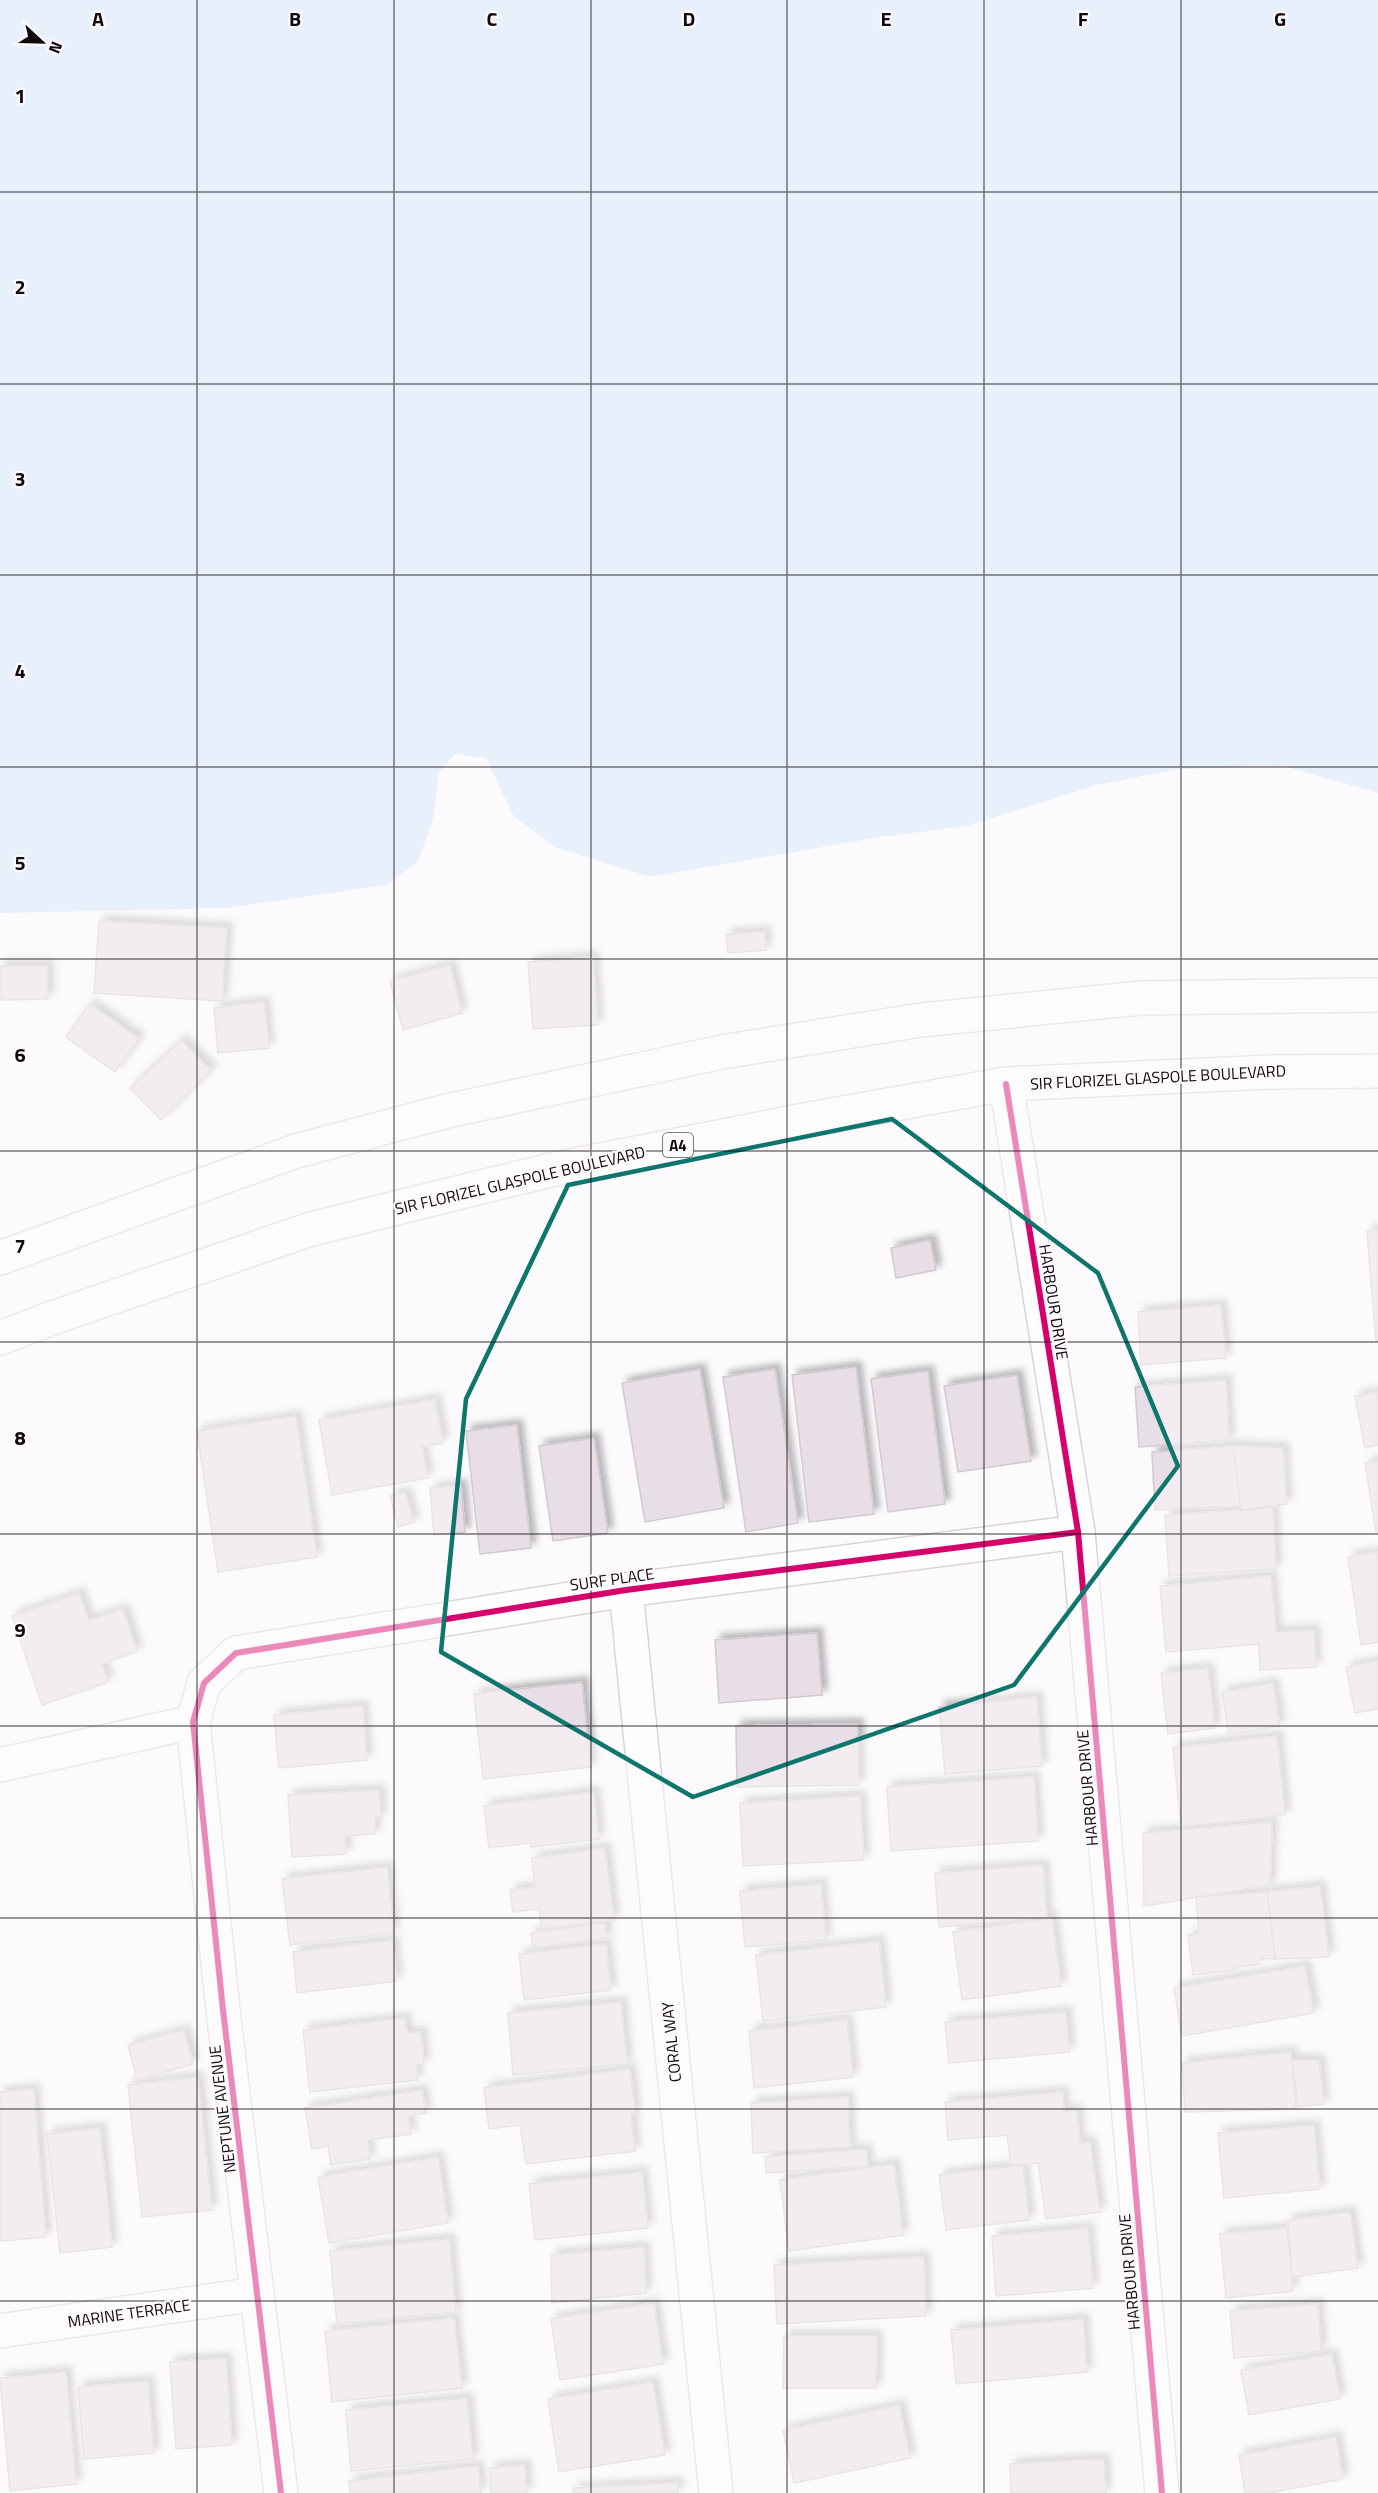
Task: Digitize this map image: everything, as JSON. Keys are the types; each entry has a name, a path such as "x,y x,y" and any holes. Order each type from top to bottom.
{"main road":[{"path":"0,1258 296,1151 447,1111 722,1052 921,1020 1141,998 1378,995"},
{"name":"SIR FLORIZEL GLASPOLE BOULEVARD","path":"0,1338 54,1317 311,1229 555,1169 810,1119 1006,1084 1252,1072 1378,1071"},
{"name":"HARBOUR DRIVE","path":"1006,1084 1078,1532 1162,2493"},
{"name":"SURF PLACE","path":"193,1722 204,1683 236,1653 626,1590 1078,1532"},
{"name":"CORAL WAY","path":"626,1590 716,2493"},
{"path":"0,1765 193,1722"},
{"name":"NEPTUNE AVENUE","path":"193,1722 222,1999 281,2493"},
{"name":"MARINE TERRACE","path":"0,2331 257,2294"}],"highlighted area":[{"path":"892,1119 1098,1273 1178,1466 1014,1685 693,1797 441,1652 466,1399 568,1185"}],"water":[{"path":"0,0 1378,0 1378,793 1284,766 1180,769 1096,785 967,826 880,837 650,877 557,848 514,817 486,758 455,754 439,773 433,821 417,863 386,885 226,908 0,913"}],"building":[{"path":"99,921 227,928 222,1001 94,993"},
{"path":"765,932 766,950 728,953 726,934"},
{"path":"593,957 598,1025 533,1029 528,962"},
{"path":"450,965 462,1013 403,1030 390,981"},
{"path":"0,966 48,966 48,999 0,1000"},
{"path":"264,1002 269,1048 218,1053 214,1008"},
{"path":"90,1004 139,1039 115,1072 66,1037"},
{"path":"181,1040 211,1070 161,1120 130,1088"},
{"path":"1378,1230 1378,1341 1376,1341 1367,1231"},
{"path":"930,1240 936,1270 896,1278 891,1248"},
{"path":"1221,1305 1226,1358 1141,1365 1138,1312"},
{"path":"856,1367 874,1514 809,1522 792,1375"},
{"path":"700,1369 724,1508 645,1522 622,1383"},
{"path":"775,1369 798,1523 746,1532 723,1377"},
{"path":"928,1371 945,1504 888,1512 871,1379"},
{"path":"1017,1375 1031,1461 958,1472 944,1386"},
{"path":"1226,1380 1229,1440 1139,1447 1135,1387"},
{"path":"1378,1392 1378,1445 1365,1448 1355,1396"},
{"path":"435,1399 443,1443 422,1447 428,1478 332,1495 319,1420"},
{"path":"296,1416 317,1557 218,1572 197,1431"},
{"path":"517,1425 531,1548 480,1554 466,1431"},
{"path":"594,1438 608,1533 553,1541 539,1446"},
{"path":"1233,1446 1240,1506 1155,1510 1152,1452"},
{"path":"1233,1446 1283,1448 1287,1504 1241,1510"},
{"path":"1378,1461 1378,1532 1376,1532 1365,1463"},
{"path":"461,1485 465,1532 434,1535 430,1488"},
{"path":"405,1492 414,1522 398,1527 390,1496"},
{"path":"1273,1508 1276,1569 1169,1576 1165,1515"},
{"path":"1378,1552 1378,1642 1361,1645 1348,1557"},
{"path":"1271,1576 1276,1632 1314,1630 1316,1667 1260,1670 1259,1644 1166,1652 1160,1586"},
{"path":"79,1593 89,1620 123,1609 137,1651 102,1664 108,1682 42,1705 12,1616"},
{"path":"817,1633 822,1695 719,1703 715,1640"},
{"path":"1378,1661 1378,1709 1355,1713 1346,1667"},
{"path":"1208,1668 1215,1728 1168,1734 1161,1673"},
{"path":"582,1682 591,1767 483,1779 474,1694"},
{"path":"1273,1683 1280,1726 1229,1735 1222,1692"},
{"path":"1037,1697 1042,1766 945,1774 939,1707"},
{"path":"363,1706 367,1760 279,1768 274,1715"},
{"path":"858,1724 859,1785 737,1787 736,1726"},
{"path":"1277,1736 1285,1815 1181,1827 1173,1748"},
{"path":"1034,1777 1038,1841 891,1851 887,1787"},
{"path":"379,1790 381,1817 375,1817 375,1834 345,1836 346,1854 292,1857 288,1795"},
{"path":"594,1792 599,1839 531,1847 530,1843 489,1848 484,1806"},
{"path":"860,1796 864,1860 743,1866 740,1803"},
{"path":"1272,1822 1270,1885 1144,1906 1143,1833"},
{"path":"605,1848 614,1920 542,1929 539,1909 513,1912 510,1890 535,1887 532,1858"},
{"path":"1043,1865 1047,1918 939,1927 935,1873"},
{"path":"387,1867 394,1933 290,1945 282,1879"},
{"path":"821,1884 826,1940 745,1947 740,1891"},
{"path":"1320,1886 1329,1957 1275,1959 1267,1892"},
{"path":"1267,1892 1275,1959 1260,1958 1259,1964 1235,1967 1235,1970 1193,1975 1188,1935 1199,1934 1196,1897"},
{"path":"1052,1918 1061,1986 962,2000 953,1932"},
{"path":"605,1923 607,1938 533,1948 531,1933"},
{"path":"393,1940 397,1981 297,1993 293,1952"},
{"path":"879,1941 886,2007 763,2021 756,1955"},
{"path":"606,1944 611,1990 524,2000 519,1954"},
{"path":"1305,1966 1314,2013 1182,2036 1174,1988"},
{"path":"621,2002 627,2064 513,2075 508,2013"},
{"path":"1066,2012 1069,2052 949,2063 945,2022"},
{"path":"405,2018 407,2033 421,2032 424,2063 416,2065 418,2080 310,2092 303,2030"},
{"path":"847,2020 853,2077 754,2088 749,2031"},
{"path":"184,2030 193,2064 137,2080 128,2045"},
{"path":"1291,2052 1296,2109 1185,2112 1182,2063"},
{"path":"1292,2060 1319,2060 1324,2104 1298,2107"},
{"path":"630,2069 635,2113 631,2114 635,2151 526,2164 520,2125 489,2129 484,2088"},
{"path":"198,2077 212,2210 142,2217 128,2085"},
{"path":"34,2089 46,2237 0,2241 0,2092"},
{"path":"422,2090 426,2113 408,2116 411,2134 368,2140 370,2159 331,2165 328,2146 312,2149 305,2108"},
{"path":"1063,2092 1064,2112 1077,2110 1080,2144 1090,2142 1100,2212 1046,2219 1038,2163 1011,2165 1007,2135 948,2140 945,2102"},
{"path":"848,2097 850,2147 753,2153 751,2103"},
{"path":"1314,2125 1320,2189 1224,2198 1218,2133"},
{"path":"100,2128 112,2247 60,2253 47,2134"},
{"path":"866,2149 868,2166 766,2173 765,2157"},
{"path":"438,2157 448,2223 329,2243 318,2177"},
{"path":"894,2164 903,2235 789,2251 780,2180"},
{"path":"1023,2165 1029,2220 946,2230 939,2175"},
{"path":"642,2172 648,2228 535,2240 529,2184"},
{"path":"1350,2212 1358,2268 1292,2277 1288,2220"},
{"path":"1088,2228 1093,2288 996,2296 992,2236"},
{"path":"1287,2228 1293,2291 1226,2298 1220,2234"},
{"path":"449,2239 456,2312 337,2324 330,2251"},
{"path":"644,2247 646,2293 552,2303 551,2255"},
{"path":"924,2257 926,2316 777,2324 774,2265"},
{"path":"654,2303 663,2364 560,2380 551,2319"},
{"path":"1318,2304 1321,2351 1234,2358 1230,2311"},
{"path":"454,2318 462,2388 332,2402 325,2331"},
{"path":"1083,2319 1087,2372 956,2384 951,2330"},
{"path":"784,2336 877,2336 876,2388 783,2388"},
{"path":"1332,2354 1340,2399 1249,2415 1241,2370"},
{"path":"226,2358 232,2445 176,2449 170,2362"},
{"path":"66,2372 76,2484 10,2491 0,2378"},
{"path":"148,2381 154,2453 84,2459 78,2387"},
{"path":"653,2382 665,2455 559,2472 548,2399"},
{"path":"467,2398 473,2459 351,2471 346,2410"},
{"path":"899,2405 910,2458 794,2483 783,2430"},
{"path":"1336,2437 1343,2479 1268,2493 1245,2493 1239,2455"},
{"path":"1104,2459 1106,2493 1011,2493 1010,2464"},
{"path":"525,2465 527,2493 491,2493 490,2468"},
{"path":"478,2466 481,2493 350,2493 349,2481"},
{"path":"678,2483 678,2493 573,2493 573,2488"}],"cycle path":[{"path":"1006,1084 1078,1532 1162,2493"},
{"path":"281,2493 223,2010 193,1722 204,1683 236,1653 626,1590 1078,1532"}]}
